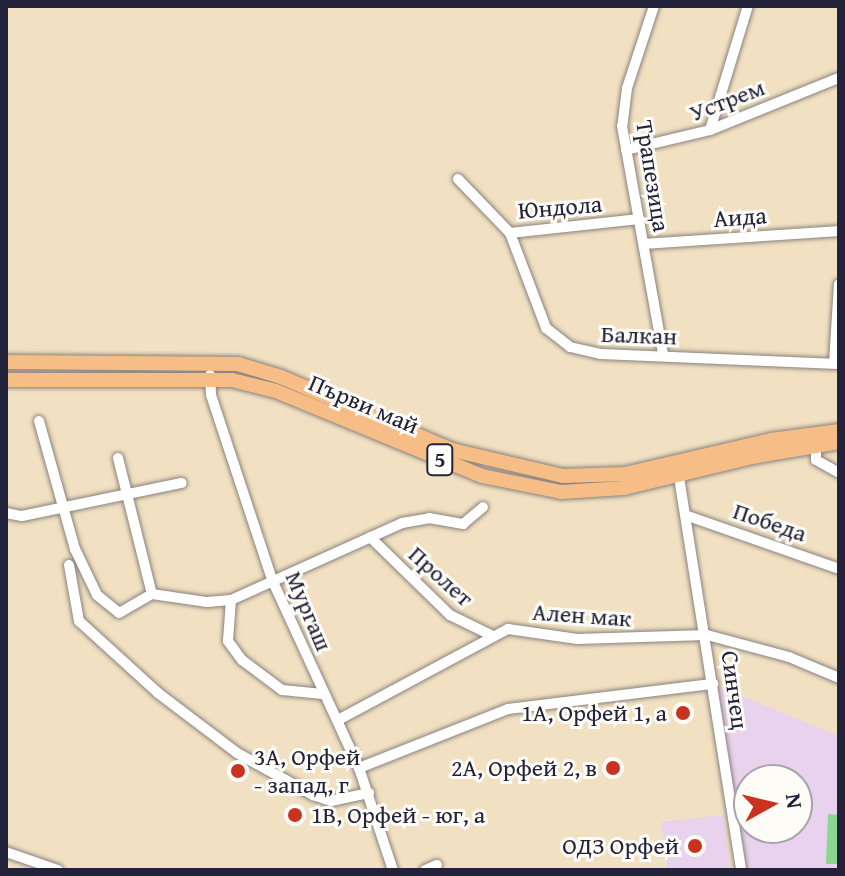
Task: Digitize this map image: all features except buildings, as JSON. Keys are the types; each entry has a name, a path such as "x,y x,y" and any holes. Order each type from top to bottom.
{"main road":[{"name":"Първи май","path":"6,362 212,361 281,377 452,450 532,473 606,476 678,471 839,442"},
{"name":"Първи май","path":"6,380 210,378 276,391 447,463 531,487 605,491 771,440 839,431"}],"street":[{"name":"Трапезица","path":"654,6 627,88 622,126 663,355"},
{"path":"710,130 748,6"},
{"name":"Устрем","path":"626,150 710,130 839,78"},
{"name":"Юндола","path":"458,179 510,233 639,219"},
{"name":"Аида","path":"644,244 839,231"},
{"name":"Балкан","path":"510,233 542,319 552,333 585,352 837,364"},
{"path":"837,364 839,284"},
{"name":"Мургаш","path":"212,361 210,378 273,582 359,768 393,870"},
{"path":"39,421 81,564 107,607 127,611 152,594 118,458"},
{"path":"816,444 816,460 839,473"},
{"name":"Синчец","path":"678,471 707,635 741,870"},
{"path":"6,513 22,516 182,483"},
{"name":"Пролет","path":"152,594 207,602 231,600 415,519 463,524 483,507"},
{"name":"Победа","path":"688,516 839,569"},
{"name":"Пролет","path":"370,537 450,615 491,635"},
{"path":"69,565 79,621 158,693 237,753 313,795 331,801 369,793"},
{"path":"231,600 228,641 242,660 282,690 323,694"},
{"name":"Ален мак","path":"338,720 491,635 508,629 577,639 707,635 789,657 839,678"},
{"path":"359,768 508,709 713,684"},
{"path":"6,852 58,870"},
{"path":"425,870 437,865"}],"shaded area":[{"path":"718,686 839,736 839,870 744,870 740,844 813,844 813,764 733,764 733,792"},
{"name":"ОДЗ Орфей","path":"723,815 730,870 667,870 661,822"}],"green space":[{"path":"828,814 839,815 839,864 826,864"}],"place":[{"name":"1А, Орфей 1, а","path":"683,713"},
{"name":"2А, Орфей 2, в","path":"613,768"},
{"name":"3А, Орфей - запад, г","path":"238,771"},
{"name":"1В, Орфей - юг, а","path":"295,815"},
{"name":"ОДЗ Орфей","path":"695,846"}]}
